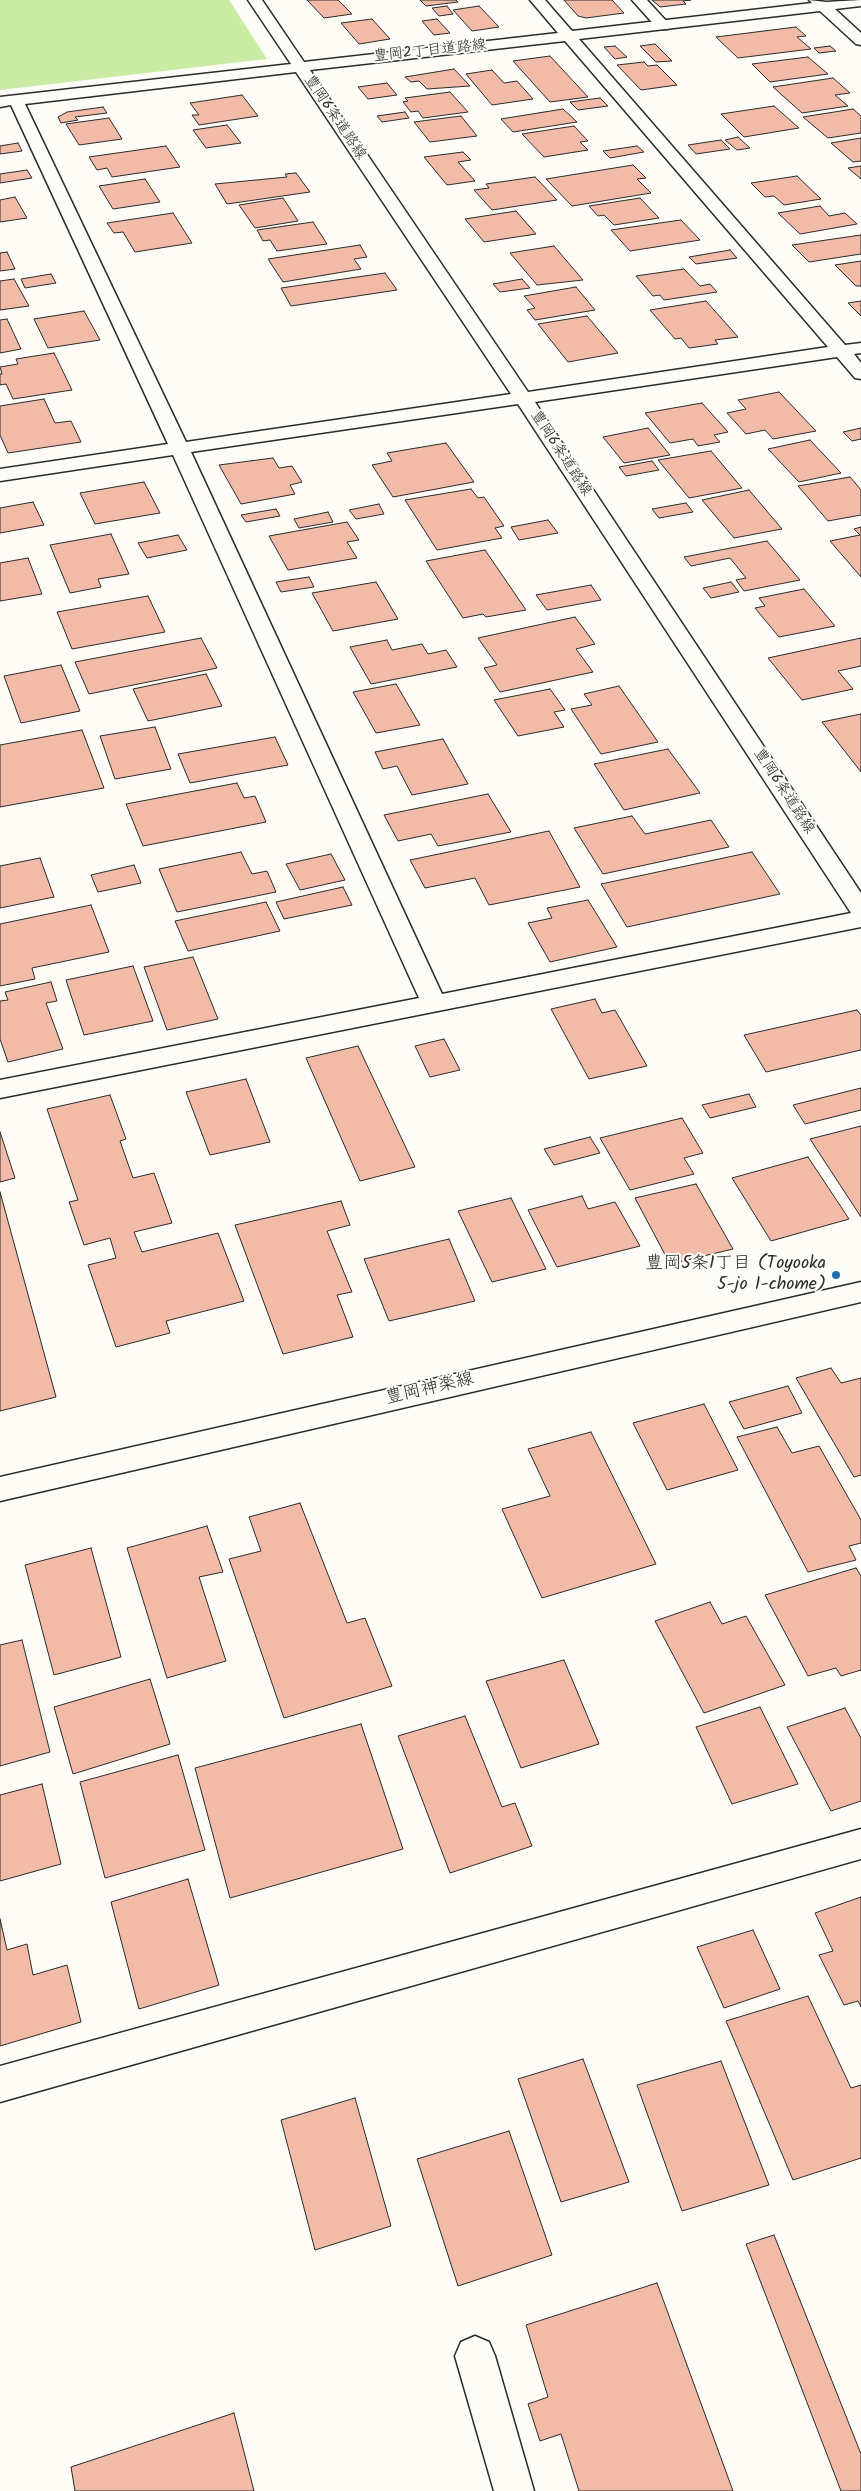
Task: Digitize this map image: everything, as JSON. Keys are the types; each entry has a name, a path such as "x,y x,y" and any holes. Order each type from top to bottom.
{"street":[{"name":"豊岡6条道路線","path":"255,0 523,398 861,911"},
{"path":"536,0 861,374"},
{"path":"639,0 663,26"},
{"name":"豊岡2丁目道路線","path":"8,101 300,66 663,26 819,3 861,2"},
{"path":"819,3 861,41"},
{"path":"8,101 180,449 434,1002"},
{"path":"0,475 861,348"},
{"path":"0,1089 861,919"},
{"name":"豊岡神楽線","path":"0,1488 861,1292"},
{"path":"0,2084 861,1844"},
{"path":"475,2356 514,2491"}],"green space":[{"path":"0,0 229,0 267,59 0,90"}],"building":[{"path":"307,0 338,0 352,14 324,18"},
{"path":"420,0 456,0 458,2 426,6"},
{"path":"564,0 612,0 624,13 586,18 578,16"},
{"path":"652,0 691,0 683,1 686,4 660,7"},
{"path":"447,6 453,14 439,16 432,8"},
{"path":"479,6 499,27 472,31 453,10"},
{"path":"372,19 390,39 359,44 341,23"},
{"path":"437,19 450,33 434,35 422,21"},
{"path":"796,27 806,36 797,37 811,49 738,58 716,37"},
{"path":"655,44 672,61 656,62 640,46"},
{"path":"615,46 627,57 615,59 604,47"},
{"path":"830,46 836,51 819,53 814,48"},
{"path":"550,56 588,97 550,102 513,61"},
{"path":"808,57 828,74 770,82 752,64"},
{"path":"644,62 648,66 657,65 677,85 641,90 617,65"},
{"path":"454,69 470,86 427,89 419,81 411,82 405,77"},
{"path":"492,70 504,83 517,81 533,99 492,105 466,74"},
{"path":"833,78 850,93 835,95 848,106 802,113 773,87"},
{"path":"387,83 397,95 368,99 358,87"},
{"path":"450,92 468,112 423,118 418,111 411,112 403,102 408,101 405,98"},
{"path":"242,95 258,116 199,125 192,115 199,115 190,103"},
{"path":"600,98 608,106 578,110 570,102"},
{"path":"774,106 799,128 744,137 721,114"},
{"path":"103,107 107,113 75,117 78,120 61,123 58,117 67,112"},
{"path":"563,109 577,122 513,132 501,119"},
{"path":"853,109 861,116 861,133 828,138 803,117"},
{"path":"405,112 409,118 382,122 377,116"},
{"path":"461,116 477,136 430,142 414,122"},
{"path":"109,118 122,139 79,145 66,124"},
{"path":"227,125 241,143 206,148 193,130"},
{"path":"574,126 588,141 580,142 588,150 544,157 522,134"},
{"path":"738,137 750,148 737,150 725,140"},
{"path":"861,138 861,161 853,162 831,143"},
{"path":"721,140 730,149 696,154 688,145"},
{"path":"18,143 22,151 0,154 0,146"},
{"path":"166,146 180,167 112,177 107,168 97,170 89,157"},
{"path":"637,146 644,152 610,158 603,151"},
{"path":"463,152 471,160 458,162 475,181 447,185 424,157"},
{"path":"633,165 646,178 637,179 651,193 572,206 546,179"},
{"path":"861,166 861,179 848,168"},
{"path":"27,170 32,178 0,183 0,174"},
{"path":"296,173 310,192 227,204 215,184 287,177 285,174"},
{"path":"797,176 821,199 784,205 774,196 765,197 751,183"},
{"path":"535,177 557,200 492,210 474,190 489,188 486,184"},
{"path":"145,179 160,202 113,209 99,186"},
{"path":"15,197 27,218 0,222 0,200"},
{"path":"283,198 298,221 255,228 239,205"},
{"path":"640,198 659,218 614,225 604,215 598,216 589,206"},
{"path":"820,206 829,216 845,213 857,224 800,234 778,213"},
{"path":"516,211 536,234 484,242 465,219"},
{"path":"173,213 192,243 135,252 123,232 114,233 107,223"},
{"path":"681,220 700,240 630,251 611,230"},
{"path":"313,222 327,244 277,251 270,240 263,241 257,230"},
{"path":"861,235 861,254 809,262 792,245"},
{"path":"360,245 367,257 354,259 361,269 283,282 268,259"},
{"path":"554,246 583,280 537,285 510,253"},
{"path":"730,250 737,258 696,264 689,257"},
{"path":"7,252 15,269 0,271 0,253"},
{"path":"861,261 861,286 856,286 835,265"},
{"path":"684,269 700,286 710,284 717,292 664,300 660,295 653,296 636,276"},
{"path":"385,273 397,290 291,306 281,288"},
{"path":"51,274 56,283 25,288 21,279"},
{"path":"14,279 29,306 0,310 0,281"},
{"path":"522,279 530,288 500,292 493,284"},
{"path":"576,287 595,310 535,320 527,310 535,308 524,296"},
{"path":"706,301 738,337 715,340 718,344 689,348 681,338 675,339 650,310"},
{"path":"861,301 861,316 848,303"},
{"path":"84,311 100,340 48,348 34,319"},
{"path":"587,316 618,353 568,362 538,324"},
{"path":"7,319 21,349 0,353 0,320"},
{"path":"54,353 72,390 13,399 6,384 0,385 0,374 2,374 0,367 18,364 16,359"},
{"path":"779,392 816,431 773,439 765,430 746,434 727,413 746,409 738,400"},
{"path":"44,399 55,423 71,421 81,442 8,453 0,435 0,406"},
{"path":"702,403 728,432 714,435 720,442 698,446 693,439 670,443 645,413"},
{"path":"648,428 670,455 624,463 603,437"},
{"path":"861,428 861,439 852,441 843,432"},
{"path":"810,440 841,473 799,482 768,449"},
{"path":"446,443 474,482 393,497 372,465 392,461 387,453"},
{"path":"711,451 742,488 689,498 658,460"},
{"path":"273,458 279,468 292,466 302,482 290,485 295,494 241,504 219,465"},
{"path":"652,461 659,470 626,476 619,467"},
{"path":"850,477 861,490 861,515 828,521 798,486"},
{"path":"144,482 160,513 95,524 80,493"},
{"path":"471,489 478,498 484,497 504,526 495,528 502,538 437,550 405,500"},
{"path":"749,490 782,529 734,538 702,500"},
{"path":"33,502 44,525 0,533 0,508"},
{"path":"686,503 693,512 659,518 652,509"},
{"path":"379,504 384,514 356,519 349,510"},
{"path":"276,509 280,516 246,522 241,515"},
{"path":"328,512 333,522 299,528 294,519"},
{"path":"548,520 558,533 519,540 511,527"},
{"path":"347,522 359,540 347,542 357,558 288,570 269,536"},
{"path":"861,527 861,577 830,541 860,535 854,529"},
{"path":"111,534 129,574 98,579 101,587 70,593 50,545"},
{"path":"178,535 187,550 147,558 138,543"},
{"path":"767,541 800,580 744,591 736,580 746,578 730,558 691,566 684,557"},
{"path":"485,550 526,610 486,617 483,614 463,618 426,561"},
{"path":"28,558 42,594 0,601 0,563"},
{"path":"309,577 314,587 281,592 276,582"},
{"path":"376,582 398,619 333,631 312,593"},
{"path":"731,582 739,592 711,598 703,588"},
{"path":"591,585 601,600 547,610 536,595"},
{"path":"804,589 835,626 779,637 755,608 765,606 759,598"},
{"path":"148,596 165,632 72,649 57,612"},
{"path":"575,617 595,644 576,649 593,672 500,692 484,668 497,665 478,638"},
{"path":"201,638 217,668 89,694 75,662"},
{"path":"861,638 861,666 838,671 853,689 802,700 768,658"},
{"path":"387,640 392,650 422,644 428,654 446,650 457,667 371,684 350,647"},
{"path":"61,665 80,711 21,723 4,676"},
{"path":"206,674 222,706 148,721 133,689"},
{"path":"396,684 420,725 376,733 353,692"},
{"path":"619,686 658,742 601,754 571,709 592,705 584,694"},
{"path":"550,689 565,710 554,712 564,727 518,736 494,700"},
{"path":"861,714 861,772 822,722"},
{"path":"155,727 171,769 115,779 100,736"},
{"path":"82,730 104,788 0,807 0,745"},
{"path":"275,737 288,765 190,783 178,754"},
{"path":"443,739 468,784 412,795 397,766 383,769 375,752"},
{"path":"668,749 700,793 624,810 594,764"},
{"path":"237,783 244,798 255,796 266,822 143,846 126,804"},
{"path":"488,794 511,832 438,846 431,834 398,841 384,815"},
{"path":"632,816 645,834 711,820 729,847 603,874 574,828"},
{"path":"549,831 580,887 489,905 475,878 425,888 410,860"},
{"path":"241,852 252,874 267,871 276,892 177,912 159,869"},
{"path":"752,852 780,894 627,927 601,884"},
{"path":"331,854 345,880 300,890 286,864"},
{"path":"40,858 54,897 0,908 0,866"},
{"path":"134,865 141,883 98,892 91,875"},
{"path":"343,887 352,905 284,919 276,902"},
{"path":"588,900 617,947 550,962 528,923 552,918 547,908"},
{"path":"266,902 280,931 188,951 175,921"},
{"path":"91,905 109,952 32,968 35,979 0,986 0,924"},
{"path":"193,957 218,1019 167,1030 144,967"},
{"path":"133,966 153,1021 84,1035 66,980"},
{"path":"51,982 57,1001 46,1003 63,1049 8,1062 0,1039 0,1001 8,1000 5,992"},
{"path":"595,999 602,1013 615,1010 647,1066 589,1079 551,1009"},
{"path":"857,1010 861,1015 861,1050 766,1072 744,1035"},
{"path":"444,1039 460,1070 430,1077 415,1046"},
{"path":"358,1046 415,1167 360,1181 306,1058"},
{"path":"246,1079 270,1142 210,1155 186,1092"},
{"path":"861,1088 861,1110 805,1124 793,1105"},
{"path":"749,1094 756,1107 710,1118 702,1105"},
{"path":"110,1095 126,1139 120,1141 133,1178 154,1173 172,1223 134,1232 142,1252 218,1233 244,1301 166,1321 170,1333 116,1347 88,1265 116,1258 110,1238 84,1245 69,1202 78,1200 47,1109"},
{"path":"682,1118 703,1153 684,1158 694,1174 630,1190 600,1138"},
{"path":"861,1126 861,1217 810,1139"},
{"path":"0,1132 15,1178 0,1182"},
{"path":"590,1137 600,1153 554,1165 544,1149"},
{"path":"808,1157 849,1219 771,1241 732,1178"},
{"path":"696,1184 733,1249 670,1264 635,1198"},
{"path":"0,1192 56,1397 0,1411"},
{"path":"582,1196 588,1209 615,1202 640,1246 557,1267 528,1210"},
{"path":"511,1198 546,1269 492,1282 458,1211"},
{"path":"341,1201 350,1225 327,1231 352,1292 337,1295 353,1337 283,1354 235,1225"},
{"path":"449,1239 475,1301 389,1321 364,1259"},
{"path":"831,1368 841,1383 861,1378 861,1475 854,1477 796,1378"},
{"path":"788,1386 802,1413 744,1429 729,1402"},
{"path":"704,1404 738,1470 667,1490 633,1423"},
{"path":"777,1427 792,1453 819,1446 861,1520 861,1543 849,1546 856,1560 808,1572 737,1437"},
{"path":"591,1432 656,1564 542,1598 502,1509 550,1496 528,1449"},
{"path":"300,1503 347,1623 365,1618 392,1686 284,1718 229,1559 261,1551 249,1517"},
{"path":"207,1526 223,1572 199,1577 226,1661 167,1678 127,1548"},
{"path":"91,1548 121,1657 54,1675 25,1565"},
{"path":"856,1568 861,1576 861,1670 841,1676 836,1668 808,1676 765,1595"},
{"path":"710,1602 722,1624 746,1616 785,1685 704,1713 655,1621"},
{"path":"22,1640 50,1752 0,1766 0,1645"},
{"path":"564,1660 599,1744 521,1768 486,1681"},
{"path":"150,1679 170,1744 73,1774 54,1707"},
{"path":"760,1707 798,1784 732,1804 696,1727"},
{"path":"845,1708 861,1738 861,1801 831,1811 787,1727"},
{"path":"465,1716 502,1807 515,1803 532,1846 450,1873 398,1736"},
{"path":"361,1724 403,1849 230,1898 195,1768"},
{"path":"178,1755 205,1850 105,1878 80,1782"},
{"path":"42,1784 61,1864 0,1881 0,1795"},
{"path":"188,1879 219,1985 139,2009 111,1902"},
{"path":"861,1897 861,2007 858,2001 844,2005 819,1955 833,1951 815,1913"},
{"path":"0,1919 7,1950 27,1944 33,1975 67,1965 81,2022 0,2046"},
{"path":"753,1930 780,1989 724,2008 697,1947"},
{"path":"808,1996 851,2088 861,2085 861,2158 793,2180 726,2021"},
{"path":"583,2059 629,2182 561,2202 518,2079"},
{"path":"721,2061 769,2185 682,2211 637,2085"},
{"path":"355,2098 391,2226 315,2250 281,2120"},
{"path":"509,2131 552,2255 458,2286 417,2159"},
{"path":"774,2235 861,2454 861,2491 841,2491 746,2244"},
{"path":"657,2283 733,2491 579,2491 561,2434 540,2441 528,2404 548,2397 526,2325"},
{"path":"234,2413 254,2491 75,2491 71,2467"}],"place":[{"name":"豊岡5条1丁目 (Toyooka 5-jo 1-chome)","path":"836,1275"}]}
